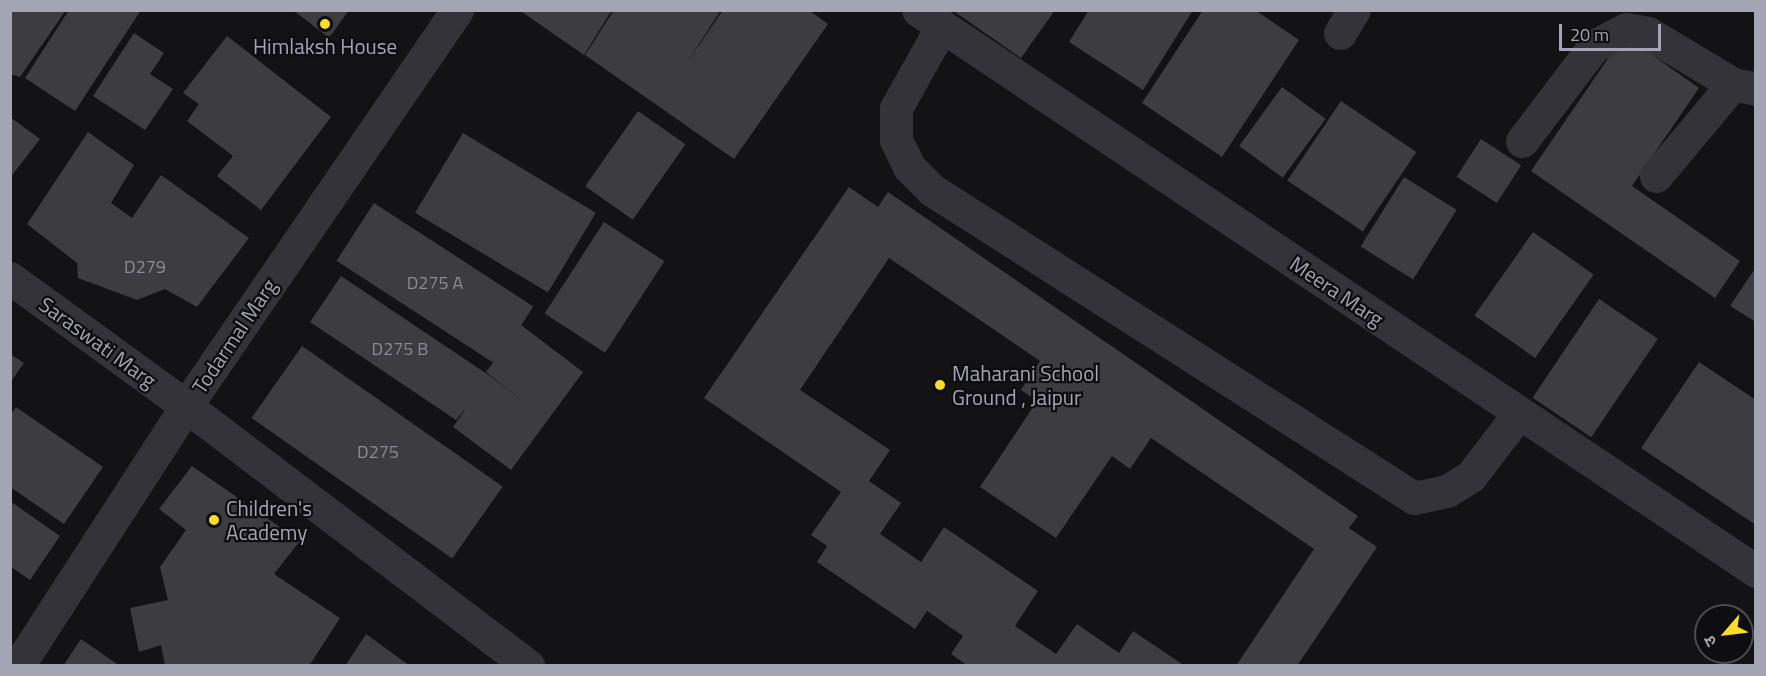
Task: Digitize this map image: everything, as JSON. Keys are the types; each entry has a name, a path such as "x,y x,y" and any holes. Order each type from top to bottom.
{"street":[{"name":"Todarmal Marg","path":"18,666 186,406 457,10"},
{"name":"Meera Marg","path":"930,18 1755,571"},
{"path":"930,18 896,108 896,140 909,167 932,190 1414,498 1447,491 1471,476 1518,413"},
{"path":"1522,141 1594,46 1626,29 1648,33 1744,86 1656,176"},
{"name":"Saraswati Marg","path":"10,278 186,406 528,666"}],"building":[{"path":"10,10 66,10 20,77 10,74"},
{"path":"69,10 141,10 75,111 25,78"},
{"name":"Himlaksh House","path":"293,10 349,10 329,38"},
{"path":"519,10 612,10 584,55"},
{"path":"614,10 721,10 686,64 723,10 809,10 828,24 734,159 585,55"},
{"path":"952,10 1050,10 1053,13 1021,58"},
{"path":"1089,10 1193,10 1143,90 1069,42"},
{"path":"1203,10 1255,10 1299,40 1222,157 1142,103"},
{"path":"134,33 164,53 150,74 173,89 145,130 93,96"},
{"path":"1624,35 1699,88 1632,186 1740,261 1715,298 1531,171"},
{"path":"227,36 331,117 261,210 217,176 233,156 187,121 199,104 183,93"},
{"path":"1282,87 1326,119 1283,178 1239,146"},
{"path":"1341,101 1416,152 1363,231 1287,181"},
{"path":"638,111 686,144 633,220 585,186"},
{"path":"10,117 40,139 10,178"},
{"path":"88,132 134,165 111,203 132,218 161,175 249,238 197,307 165,289 137,300 78,278 77,263 27,224"},
{"path":"463,133 596,213 548,293 415,213"},
{"path":"1481,139 1521,165 1497,203 1456,177"},
{"path":"1404,177 1457,210 1413,279 1361,247"},
{"path":"849,187 878,207 888,192 1358,516 1349,528 1377,547 1297,666 1236,666 1314,549 1151,438 1130,469 1112,456 1056,538 980,487 1037,401 1021,390 1040,361 889,258 800,390 890,450 869,481 901,503 880,534 921,562 944,527 1038,591 1015,626 1056,654 1077,624 1119,653 1133,631 1185,666 968,666 951,654 963,636 927,611 915,629 817,562 827,546 811,535 841,492 704,398"},
{"path":"374,203 533,306 496,364 336,261"},
{"path":"604,222 664,261 605,353 545,313"},
{"path":"1533,232 1594,274 1535,358 1474,316"},
{"path":"1756,267 1756,322 1730,306"},
{"path":"341,276 490,376 524,402 486,372 521,325 583,372 511,470 453,427 466,408 456,420 310,322"},
{"path":"1599,299 1658,339 1591,437 1532,398"},
{"path":"302,346 503,487 452,559 252,418"},
{"path":"10,354 24,363 10,383"},
{"path":"1699,362 1756,400 1756,525 1641,448"},
{"path":"16,407 103,467 64,524 10,487 10,415"},
{"name":"Children's Academy","path":"192,466 300,541 274,574 340,618 309,666 165,666 161,645 139,652 130,608 168,600 160,567 186,530 159,509"},
{"path":"10,501 60,536 30,580 10,566"},
{"path":"366,634 410,666 345,666"},
{"path":"81,639 120,666 63,666"}],"place":[{"name":"Himlaksh House","path":"325,24"},
{"name":"Maharani School Ground , Jaipur","path":"940,385"},
{"name":"Children's Academy","path":"214,520"}]}
